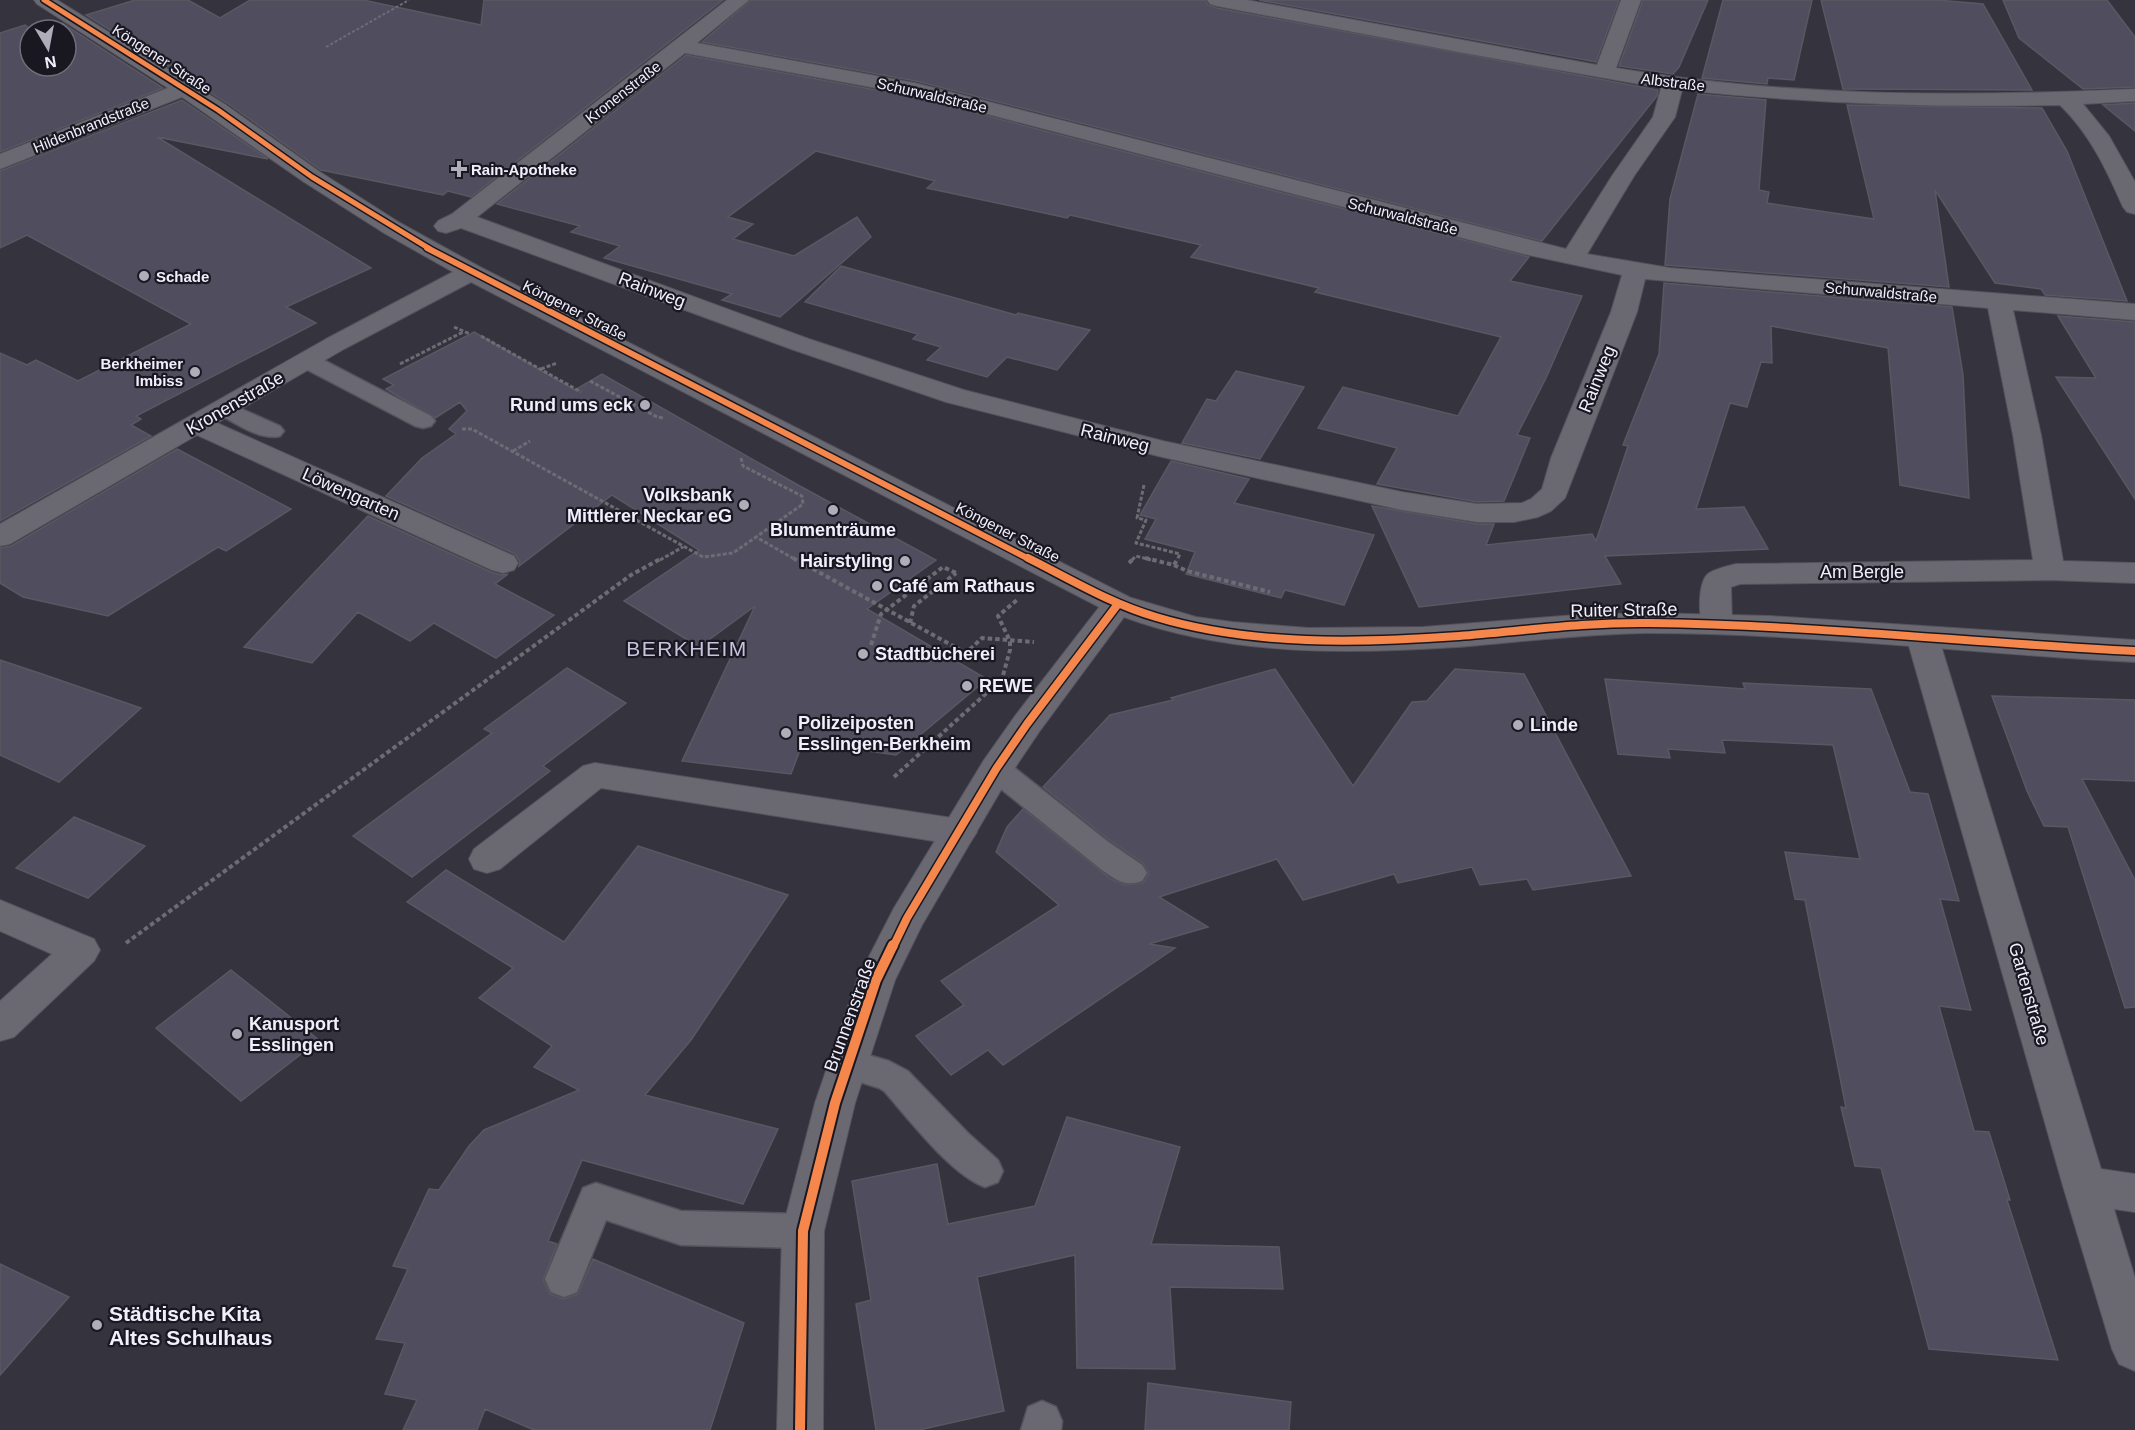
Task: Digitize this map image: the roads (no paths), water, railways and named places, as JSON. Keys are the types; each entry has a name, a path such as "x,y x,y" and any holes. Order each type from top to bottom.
{"street":[{"name":"Köngener Straße","path":"44,0 218,110 312,177 416,242 1118,604"},
{"name":"Kronenstraße","path":"416,242 460,219 739,0"},
{"name":"Albstraße","path":"1217,0 1673,83 1859,99 1951,101 2135,94"},
{"path":"1604,72 1631,0"},
{"name":"Schurwaldstraße","path":"682,46 915,89 1573,258 1635,271 2135,312"},
{"path":"1573,258 1623,176 1664,117 1673,83"},
{"name":"Hildenbrandstraße","path":"0,162 183,89"},
{"path":"2065,98 2093,126 2114,162 2135,207"},
{"name":"Rainweg","path":"460,219 800,344 955,396 1162,449 1402,501 1477,513 1528,511 1541,506 1555,492 1565,458 1624,312 1635,271"},
{"name":"Kronenstraße","path":"0,537 412,302 471,272"},
{"path":"1999,301 2050,570"},
{"name":"Löwengarten","path":"198,425 503,563"},
{"name":"Am Bergle","path":"1716,624 1718,581 1736,574 2050,570 2135,573"},
{"name":"Ruiter Straße","path":"1118,604 1195,627 1278,637 1330,639 1457,636 1579,626 1716,624 2135,651"},
{"name":"Brunnenstraße","path":"800,1430 803,1231 820,1158 847,1064 876,980 888,952 996,769 1118,604"},
{"name":"Gartenstraße","path":"1923,639 1968,782 2084,1186 2135,1349"},
{"path":"486,859 595,775 959,832"},
{"path":"0,915 81,950 0,1025"},
{"path":"2084,1186 2135,1193"}],"lane":[{"path":"308,361 423,421"},
{"path":"226,409 272,431"},
{"path":"996,769 1029,793 1089,845 1131,873"},
{"path":"847,1064 889,1076 896,1081 985,1171"},
{"path":"564,1280 596,1200 681,1228 803,1231"}],"place":[{"name":"Rain-Apotheke","path":"459,169"},
{"name":"Schade","path":"144,276"},
{"name":"Berkheimer Imbiss","path":"195,372"},
{"name":"Rund ums eck","path":"645,405"},
{"name":"Volksbank Mittlerer Neckar eG","path":"744,505"},
{"name":"Blumenträume","path":"833,510"},
{"name":"Hairstyling","path":"905,561"},
{"name":"Café am Rathaus","path":"877,586"},
{"name":"Stadtbücherei","path":"863,654"},
{"name":"REWE","path":"967,686"},
{"name":"Linde","path":"1518,725"},
{"name":"Polizeiposten Esslingen-Berkheim","path":"786,733"},
{"name":"Kanusport Esslingen","path":"237,1034"},
{"name":"Städtische Kita Altes Schulhaus","path":"97,1325"}],"district":[{"name":"BERKHEIM","path":"687,648"}]}
